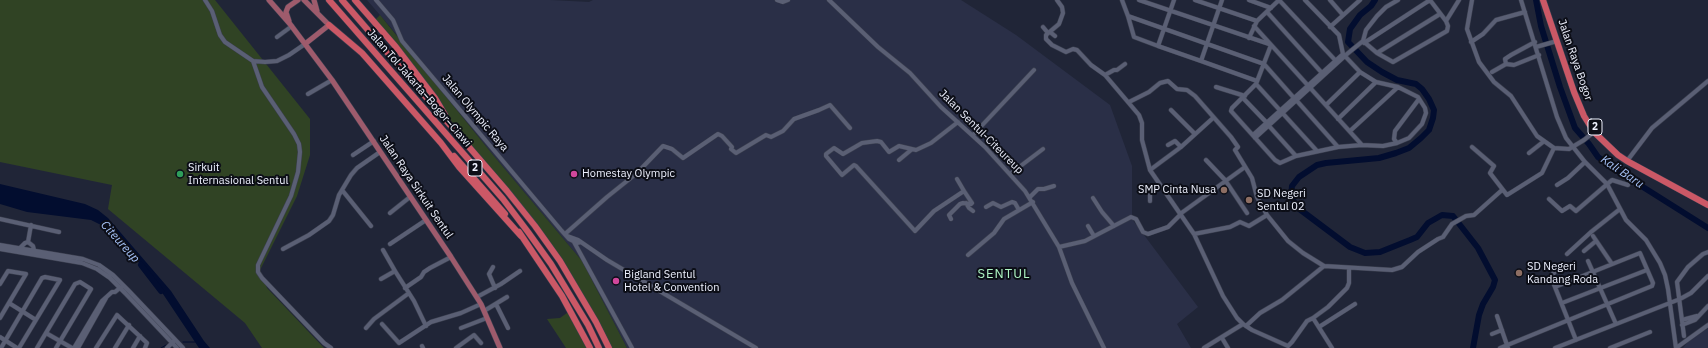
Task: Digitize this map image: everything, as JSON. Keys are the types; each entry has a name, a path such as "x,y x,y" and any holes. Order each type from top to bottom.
{"highway":[{"name":"Jalan Tol Jakarta–Bogor–Ciawi","path":"342,0 508,192 560,261 596,322 609,348"},
{"path":"355,0 396,47 435,98 453,129"},
{"name":"Jalan Raya Bogor","path":"1543,0 1554,42 1584,116 1594,132 1618,155 1708,201"},
{"name":"Jalan Raya Bogor","path":"1547,0 1577,90 1587,114 1599,132 1628,160 1708,205"},
{"name":"Jalan Tol Jakarta–Bogor–Ciawi","path":"330,1 503,200 528,232 551,264 588,325 599,348"},
{"path":"329,25 362,53 441,143 459,167 521,236 562,296 590,348"}],"main road":[{"name":"Jalan Raya Sirkuit Sentul","path":"269,0 291,25 332,80 374,141 477,297 500,348"},
{"path":"291,25 286,12 288,7 298,0"},
{"path":"304,0 329,25 305,44"},
{"path":"314,0 317,12"}],"street":[{"path":"205,0 212,11 220,35 225,42 253,61 265,62 277,60 289,55 305,44"},
{"name":"Jalan Olympic Raya","path":"376,0 393,20 402,41 569,239 574,242"},
{"path":"777,0 783,2 788,0"},
{"name":"Jalan Sentul-Citeureup","path":"829,0 878,47 910,73 941,107 973,135 1030,197 1059,247 1072,283 1104,348"},
{"path":"1057,0 1062,7 1063,13 1058,24 1046,35 1046,39 1052,45 1066,52 1071,49 1076,50 1091,65 1105,75 1129,102 1142,122 1142,140 1150,170 1194,234 1223,296 1244,325 1287,347 1306,321 1313,318 1328,307 1347,288 1349,283 1349,268"},
{"path":"1122,0 1134,37 1257,83 1317,151"},
{"path":"1139,0 1270,44"},
{"path":"1158,46 1174,0"},
{"path":"1195,0 1257,21"},
{"path":"1201,62 1222,0"},
{"path":"1248,0 1271,8"},
{"path":"1249,38 1257,21 1280,0 1336,60"},
{"path":"1270,44 1257,83 1232,108 1231,111 1278,163 1284,163 1296,156 1338,147 1362,144 1383,146 1397,143 1409,138 1422,124 1426,113 1419,99 1398,87 1376,82 1360,72 1345,55 1340,38 1305,0"},
{"path":"1330,0 1343,15"},
{"path":"1362,42 1366,30 1377,16 1386,7 1398,0"},
{"path":"1254,137 1351,50 1362,42 1430,0 1446,21 1448,26 1447,31 1396,61 1389,61 1362,42"},
{"path":"1452,0 1455,5"},
{"path":"1446,21 1459,0"},
{"path":"1472,0 1467,29 1471,42 1483,68 1494,82 1511,96 1537,136 1543,142 1554,148 1572,148 1594,132"},
{"path":"1521,0 1561,128 1572,148 1584,162 1608,184 1620,209 1630,225 1650,245 1660,263 1665,275 1676,348 1708,325"},
{"path":"1330,27 1358,1"},
{"path":"1267,12 1322,73"},
{"path":"1471,42 1483,34 1496,20 1524,12"},
{"path":"1377,53 1440,14"},
{"path":"1128,16 1264,64 1338,147"},
{"path":"277,37 291,25"},
{"path":"1254,26 1362,144"},
{"path":"1043,27 1055,36"},
{"path":"1506,64 1506,59 1511,55 1536,45 1554,42"},
{"path":"1309,87 1336,60 1345,55"},
{"path":"1492,72 1506,64 1514,65 1539,55"},
{"path":"253,61 262,87 294,134 299,144 300,152 295,187 258,265 258,272 324,343 331,348"},
{"path":"1105,75 1113,70 1117,70 1125,64"},
{"path":"973,135 1034,70"},
{"path":"1326,105 1360,72"},
{"path":"308,94 332,80"},
{"path":"1129,102 1149,92 1159,83 1168,81 1177,89 1186,90 1194,96 1231,137 1238,147 1235,150 1252,178 1257,197 1267,215 1286,239 1303,253 1324,266 1392,270 1399,269 1418,252 1443,237 1452,224 1463,217 1474,215 1502,190"},
{"path":"1628,160 1656,124 1708,81"},
{"path":"1338,119 1376,82"},
{"path":"1216,86 1244,97 1296,156"},
{"path":"1350,131 1398,87"},
{"path":"1397,143 1394,139 1395,131 1419,99"},
{"path":"566,235 607,197 637,173 663,146 672,148 684,158 718,134 722,136 732,147 731,149 736,153 766,136 771,137 783,131 794,119 830,105 850,128"},
{"path":"1171,110 1195,134"},
{"path":"1150,170 1181,146 1213,118"},
{"path":"958,122 931,143 918,150 911,150 899,146 888,152 879,141 862,143 842,154 835,148 832,148 826,156 842,175 854,165 856,166 915,230 934,211 964,191"},
{"path":"353,155 374,141"},
{"path":"1168,145 1175,141 1181,146"},
{"path":"1529,153 1543,142"},
{"path":"1472,147 1494,166 1490,173 1502,190 1508,194 1542,173 1554,148"},
{"path":"1010,174 1043,149"},
{"path":"899,160 911,150"},
{"path":"283,249 309,236 329,221 333,215 336,203 342,190 354,171 380,152"},
{"path":"1206,160 1225,180 1247,213"},
{"path":"1557,184 1568,178 1584,162"},
{"path":"1059,247 1079,243 1133,217 1136,219 1143,232 1148,234 1166,228 1180,214 1245,166"},
{"path":"951,219 949,216 950,213 961,203 966,202 972,204 958,179"},
{"path":"1549,199 1562,211 1570,206 1576,211 1612,180 1628,185"},
{"path":"1150,201 1150,194 1159,184"},
{"path":"1030,197 1038,189 1054,186"},
{"path":"342,190 371,226"},
{"path":"390,213 410,197"},
{"path":"1093,198 1114,226"},
{"path":"966,202 969,208 973,211"},
{"path":"986,207 993,203 1001,207 1012,202 1015,203 1019,210"},
{"path":"968,255 994,233 1004,219 1033,202"},
{"path":"1567,254 1591,232 1620,209"},
{"path":"1194,234 1230,227 1240,222 1249,226 1267,215"},
{"path":"0,220 60,232"},
{"path":"390,244 426,220"},
{"path":"20,248 28,242 31,225"},
{"path":"1088,226 1094,236"},
{"name":"Jalan Olympic Raya","path":"566,235 578,240 607,260 756,348"},
{"path":"1593,236 1612,264"},
{"path":"1584,251 1596,241"},
{"path":"28,242 33,246 34,250"},
{"path":"581,242 574,242 632,348"},
{"path":"0,244 91,262 106,270 117,283"},
{"path":"0,249 82,263 97,269 121,286 174,341 177,346 183,348"},
{"path":"383,250 414,301 426,326"},
{"path":"1684,336 1677,284 1679,278 1703,254 1708,252"},
{"path":"1500,348 1508,347 1652,286 1653,283 1640,253 1555,287"},
{"path":"405,288 421,277 425,271 451,257"},
{"path":"1588,261 1616,324"},
{"path":"1204,348 1244,325 1260,313 1282,300 1324,266"},
{"path":"494,267 489,274 495,288"},
{"path":"1558,267 1551,276 1576,340"},
{"path":"1562,303 1647,270"},
{"path":"0,284 8,271 26,274 0,318"},
{"path":"381,279 395,271"},
{"path":"477,297 495,288 520,272"},
{"path":"1555,348 1680,299 1691,293 1708,276"},
{"path":"0,337 5,340 18,348 60,280 45,277 42,278 5,340 1,348"},
{"path":"37,348 76,284 80,282 90,287 90,291 56,348"},
{"path":"112,292 112,288 117,283"},
{"path":"46,333 73,348 102,301 112,292 116,292 121,286"},
{"path":"366,328 374,319 409,293"},
{"path":"484,311 508,297"},
{"path":"78,348 106,298"},
{"path":"9,303 36,320"},
{"path":"382,324 399,343 426,326 481,304"},
{"path":"496,304 508,328"},
{"path":"1319,327 1355,304"},
{"path":"1682,322 1697,316 1708,306"},
{"path":"96,348 116,315 120,316 147,343 145,348"},
{"path":"1497,316 1508,347"},
{"path":"461,328 487,318"},
{"path":"1313,318 1332,348"},
{"path":"115,348 129,325"},
{"path":"1492,334 1502,330"},
{"path":"1610,348 1619,346 1650,332"},
{"path":"459,347 474,334 481,343"},
{"path":"133,348 140,336"},
{"path":"1222,338 1228,348"},
{"path":"168,348 174,341"},
{"path":"1569,342 1571,348"}],"shaded area":[{"path":"367,0 550,0 589,2 593,0 961,0 1016,35 1110,105 1132,166 1132,219 1198,307 1177,324 1191,348 627,348 582,261 493,155"},
{"path":"1708,328 1708,348 1683,348 1688,342"}],"green space":[{"name":"Sirkuit Internasional Sentul","path":"0,0 215,0 310,119 310,155 297,196 260,270 267,288 324,348 262,348 245,323 108,209 112,185 0,162"},
{"path":"380,15 493,155 582,261 627,348 609,348 560,261 453,129 435,98 373,22"},
{"path":"571,310 590,348 566,348 547,319 560,318"}],"water":[{"path":"0,184 85,204 98,210 108,218 171,291 210,348 199,348 153,279 105,227 91,220 27,212 0,204"}],"waterway":[{"path":"1375,0 1371,6 1360,15 1350,29 1348,42 1367,62 1382,72 1397,80 1416,84 1422,89 1434,110 1429,130 1409,148 1396,153 1379,158 1317,165 1299,177 1292,186 1291,197 1298,208 1350,247 1365,253 1380,252 1410,240 1417,237 1428,223 1442,215 1453,216 1478,248 1495,280 1479,315 1473,348"},
{"name":"Kali Baru","path":"1536,0 1541,26 1560,87 1575,128 1598,157 1708,228"},
{"name":"Citeureup","path":"141,265 161,291"},
{"path":"183,342 195,342"},
{"path":"161,348 166,345"}],"place":[{"name":"Sirkuit Internasional Sentul","path":"180,174"},
{"name":"Homestay Olympic","path":"574,174"},
{"name":"SMP Cinta Nusa","path":"1224,190"},
{"name":"SD Negeri Sentul 02","path":"1249,200"},
{"name":"SD Negeri Kandang Roda","path":"1519,273"},
{"name":"Bigland Sentul Hotel & Convention","path":"616,281"}],"district":[{"name":"SENTUL","path":"1004,274"}]}
